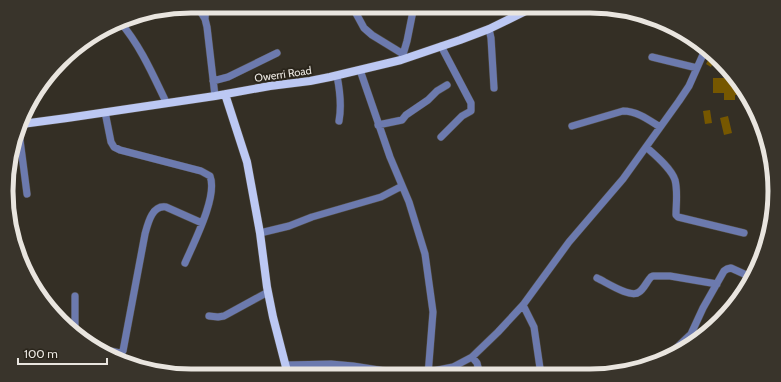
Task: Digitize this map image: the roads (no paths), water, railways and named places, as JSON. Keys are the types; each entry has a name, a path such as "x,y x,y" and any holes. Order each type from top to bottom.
{"main road":[{"name":"Owerri Road","path":"27,123 166,102 216,96 337,76 442,46 489,29 522,13"},
{"path":"225,94 247,162 260,233 268,292 287,369"}],"street":[{"path":"201,13 207,27 216,96"},
{"path":"204,19 205,13"},
{"path":"356,13 364,28 402,57 413,13"},
{"path":"124,27 132,38 166,102"},
{"path":"489,29 491,38 494,88"},
{"path":"441,137 462,116 470,111 471,107 471,102 442,46"},
{"path":"213,81 228,77 277,53"},
{"path":"446,369 453,367 472,356 498,332 523,305 569,242 622,179 646,147 689,86 703,54"},
{"path":"652,57 697,68"},
{"path":"360,70 378,126 410,202 426,262 433,312 428,369"},
{"path":"337,76 341,96 339,121"},
{"path":"378,126 402,120 406,115 418,108 437,91 448,85"},
{"path":"572,126 623,111 630,111 660,127"},
{"path":"105,112 111,142 114,147 120,150 201,172 210,176 212,180 210,203 185,263"},
{"path":"20,141 27,194"},
{"path":"646,147 673,176 675,181 676,215 678,217 744,233"},
{"path":"260,233 289,226 312,217 381,197 402,186"},
{"path":"114,352 120,353 123,351 148,220 155,210 162,206 202,223"},
{"path":"679,345 691,334 703,308 724,271 731,268 747,275"},
{"path":"597,278 624,292 633,294 640,292 653,276 670,276 717,284"},
{"path":"209,316 224,316 268,292"},
{"path":"75,296 75,326"},
{"path":"523,305 534,327 540,369"},
{"path":"472,356 478,369"},
{"path":"286,365 331,364 372,369"}]}
